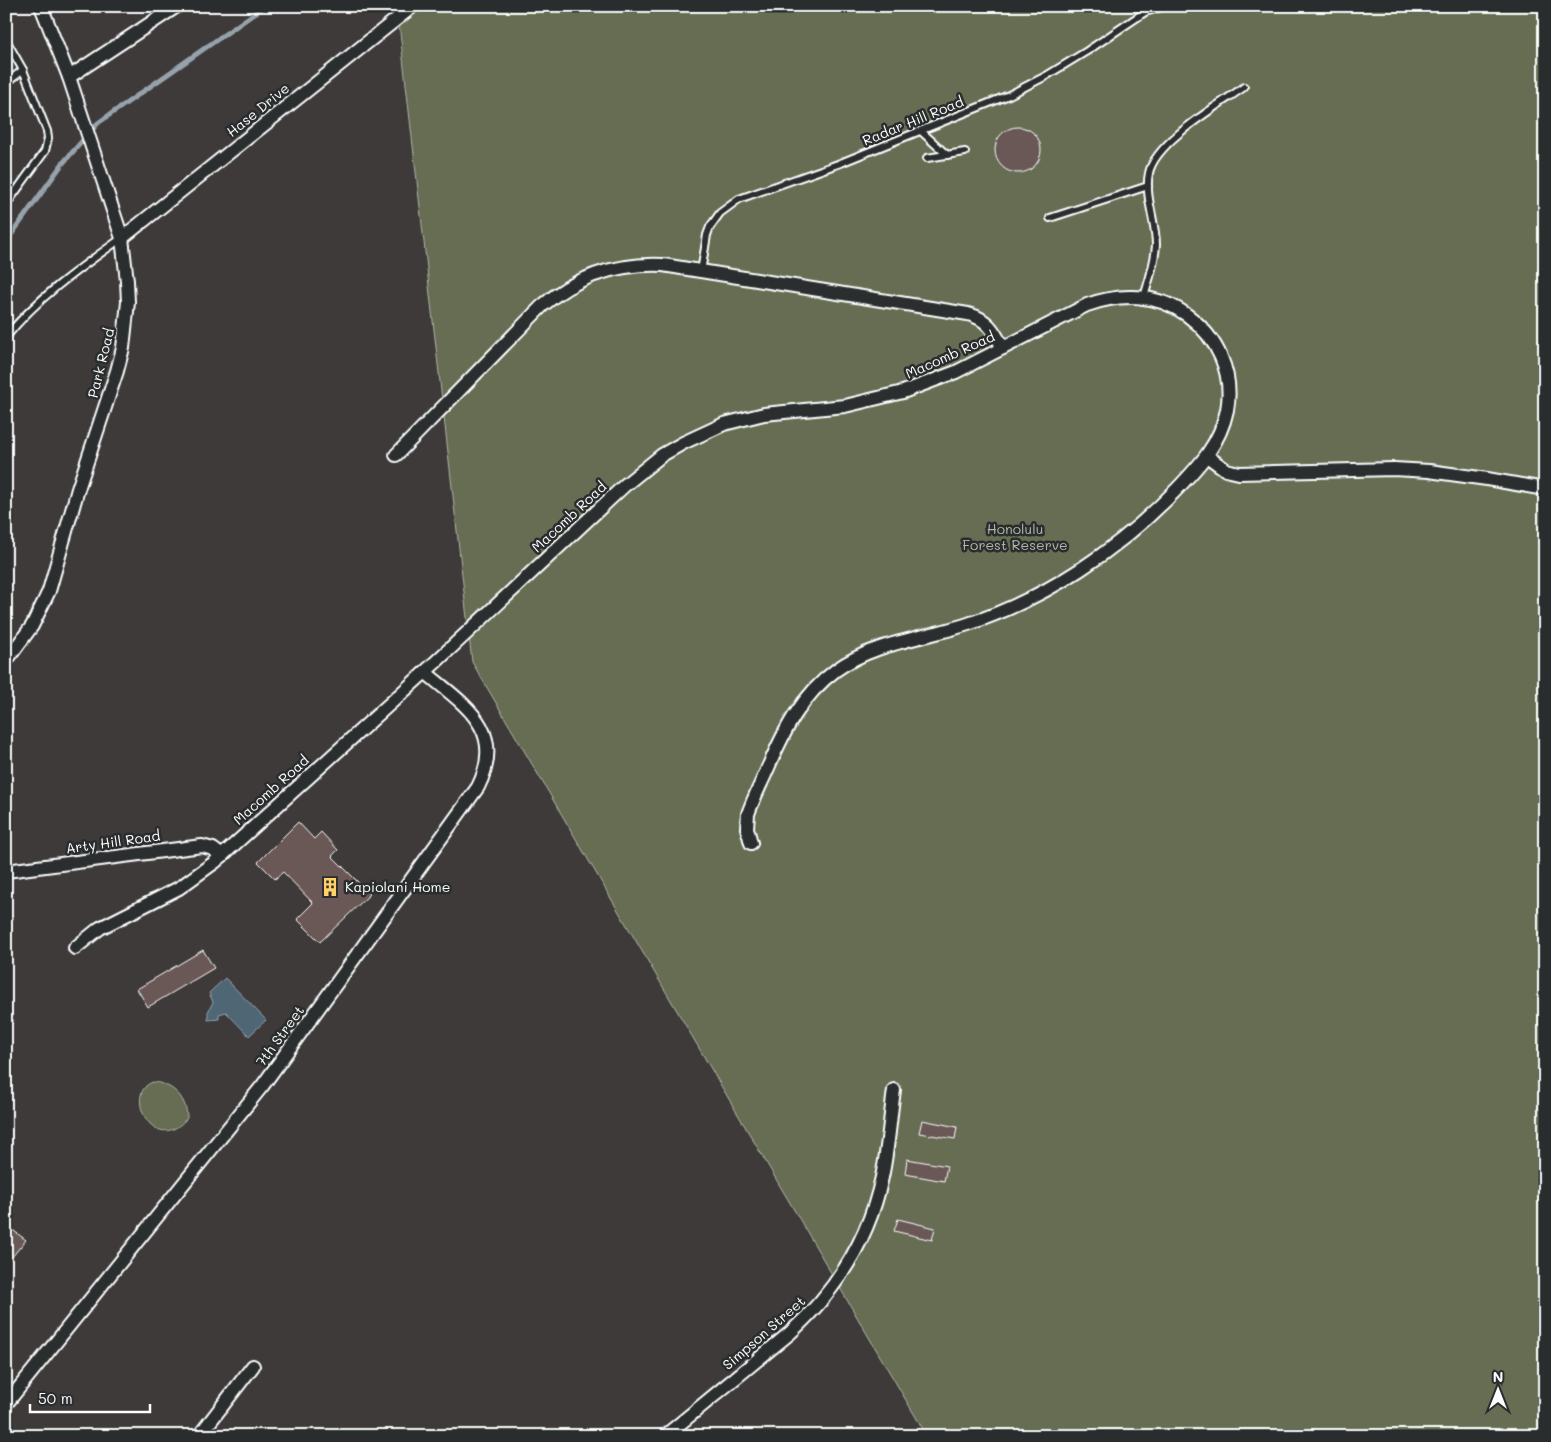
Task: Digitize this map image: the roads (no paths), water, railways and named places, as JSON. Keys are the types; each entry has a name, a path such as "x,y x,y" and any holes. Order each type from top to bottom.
{"street":[{"name":"Park Road","path":"6,661 32,626 49,590 117,371 124,340 128,302 122,238 80,108 41,6"},
{"path":"69,77 177,6"},
{"name":"Hase Drive","path":"122,238 413,6"},
{"path":"396,455 542,306 566,287 594,274 628,266 663,265 968,314 981,318 988,323 1003,348"},
{"name":"Macomb Road","path":"75,948 113,920 178,888 200,874 222,856 625,485 643,469 683,443 717,427 743,418 784,411 845,406 903,392 956,372 1100,300 1115,297 1144,297 1172,306 1196,321 1222,357 1227,372 1229,388 1222,428 1207,456 1196,469 1138,527 1086,566 1058,584 1029,599 968,624 886,645 852,660 824,680 792,718 776,749 748,814 747,828 751,843"},
{"path":"1207,456 1226,470 1239,473 1394,469 1430,471 1545,489"},
{"name":"7th Street","path":"6,1404 263,1085 478,787 488,757 481,726 468,708 424,672"},
{"name":"Arty Hill Road","path":"6,872 202,846 213,849 222,856"},
{"name":"Simpson Street","path":"665,1436 790,1333 807,1317 837,1282 860,1242 877,1199 894,1090"},
{"path":"199,1436 253,1366"}],"lane":[{"name":"Radar Hill Road","path":"701,272 707,235 714,220 728,205 739,199 838,164 1009,95 1087,51 1145,12 1165,6"},
{"path":"6,40 23,70 46,131 47,145 41,157 6,205"},
{"path":"6,83 23,70"},
{"path":"1144,297 1152,270 1156,244 1148,186 1149,171 1162,149 1179,134 1244,87"},
{"path":"921,131 947,155"},
{"path":"927,158 964,152"},
{"path":"1050,218 1148,186"},
{"path":"6,337 28,312 59,283 122,238"}],"water":[{"path":"225,978 266,1020 249,1036 226,1012 219,1014 219,1019 208,1020 208,1012 213,1002 209,993"}],"waterway":[{"path":"6,242 63,163 98,123 265,6"}],"place":[{"name":"Kapiolani Home","path":"330,887"}],"park label":[{"name":"Honolulu Forest Reserve","path":"1015,538"}]}
